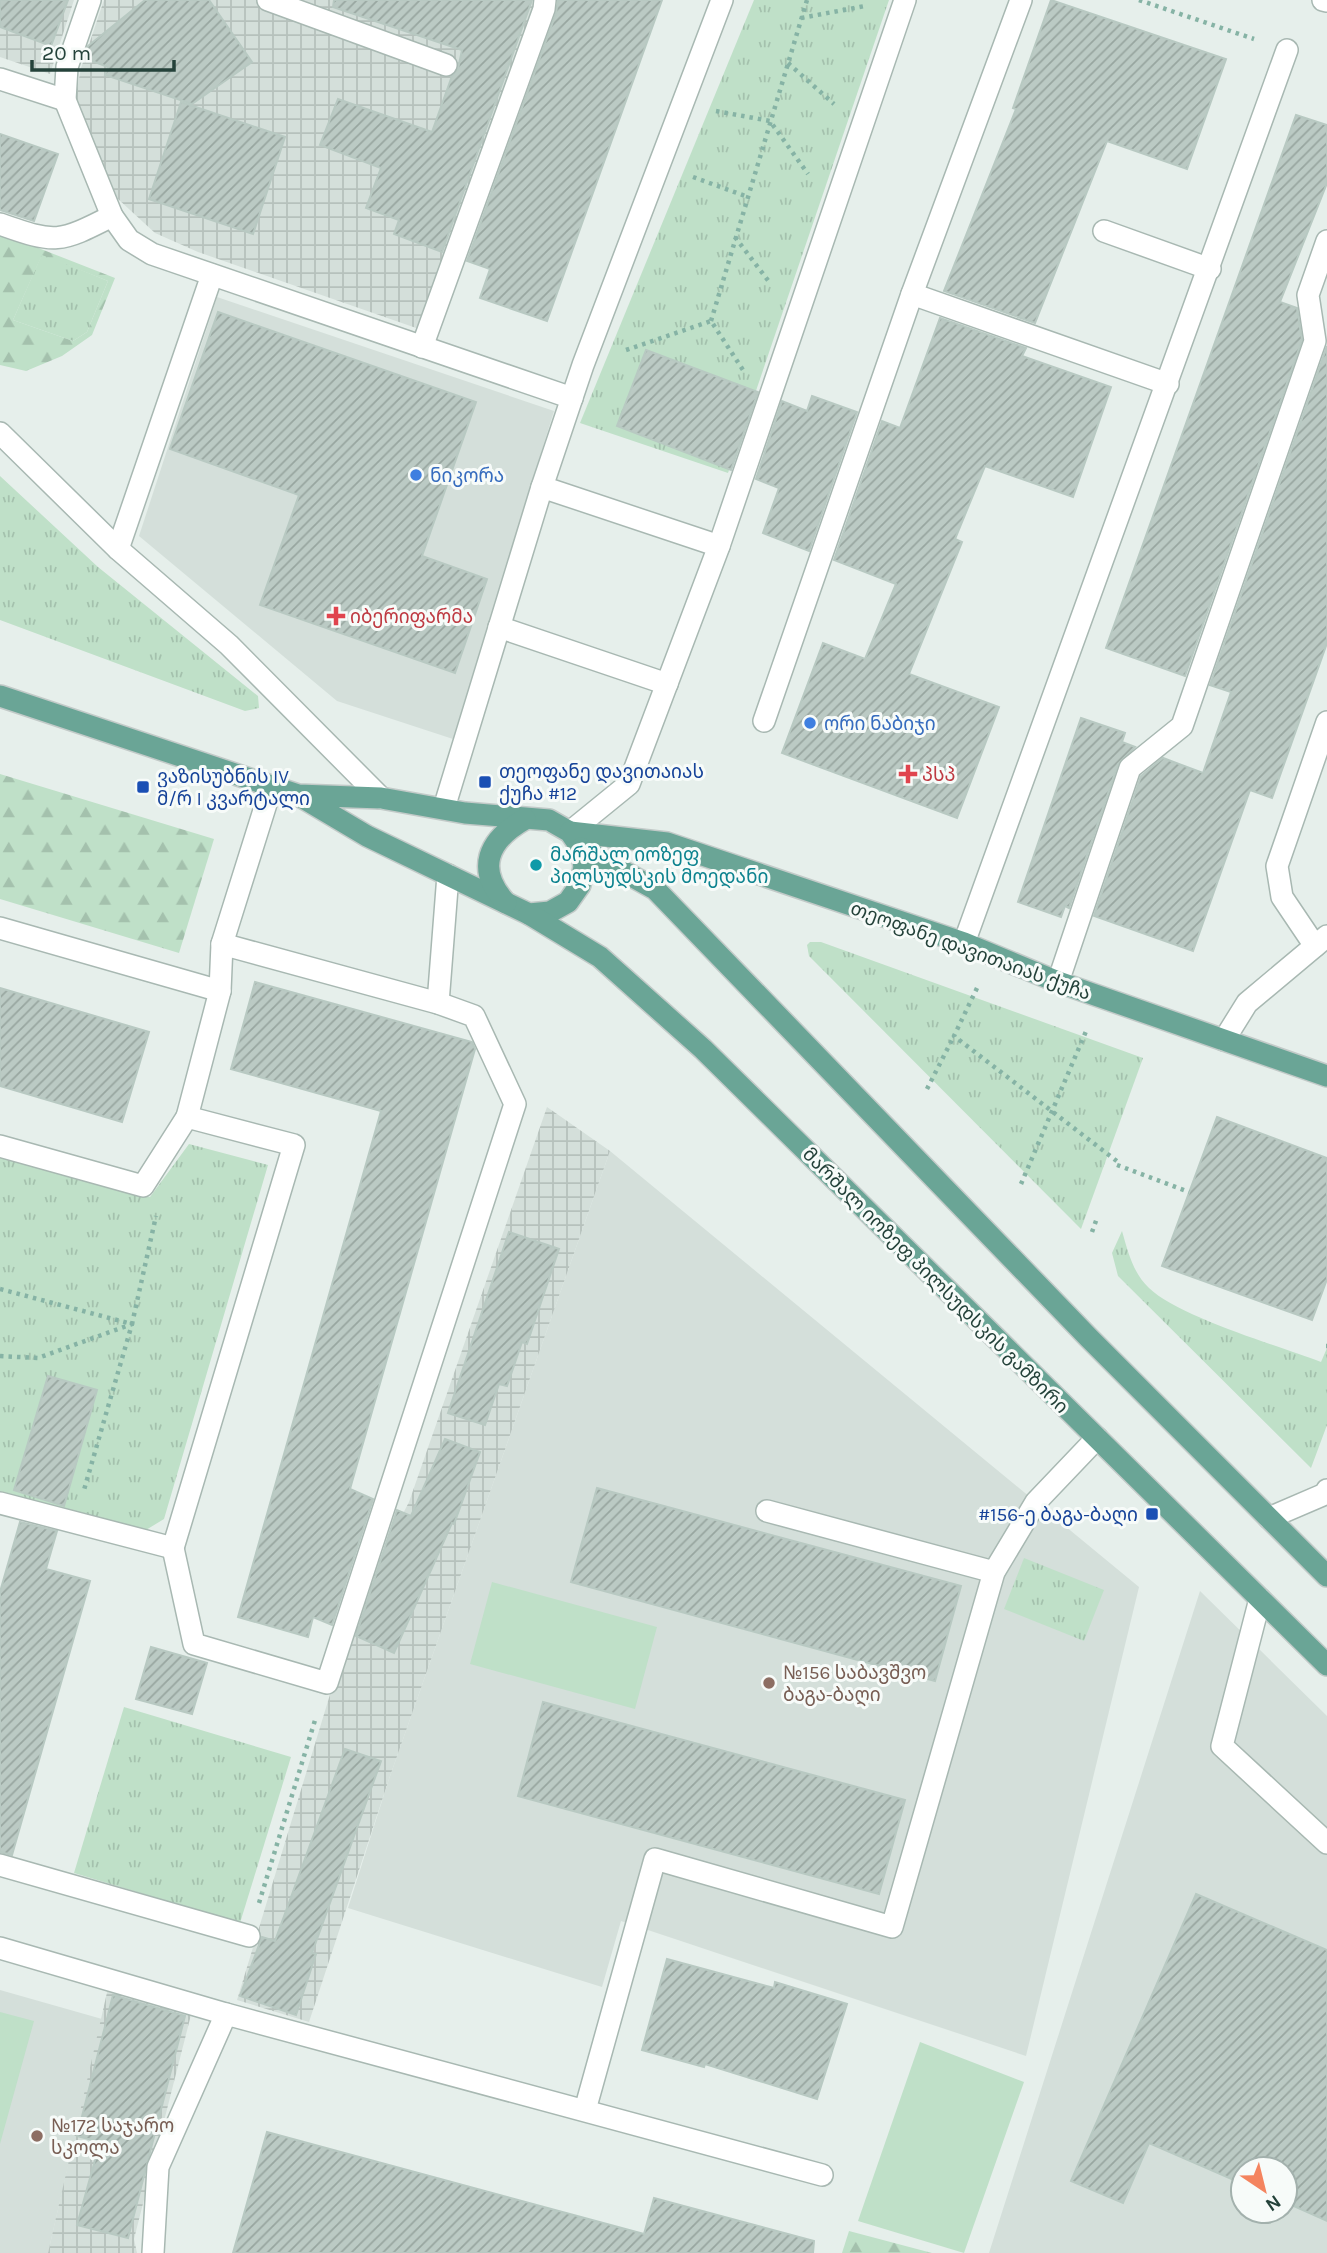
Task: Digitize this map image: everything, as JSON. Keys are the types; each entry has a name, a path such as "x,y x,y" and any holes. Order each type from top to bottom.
{"main road":[{"path":"0,696 298,795 381,797 465,813 549,820 575,840 655,889 827,1069 1327,1576"},
{"path":"298,795 367,836 519,910 550,912 568,902 580,885 584,867 575,840"},
{"path":"519,910 494,890 488,870 491,849 503,832 525,819"},
{"name":"თეოფანე დავითაიას ქუჩა","path":"575,840 667,843 964,943 1058,982 1327,1076"},
{"name":"მარშალ იოზეფ პილსუდსკის გამზირი","path":"519,910 600,957 703,1049 1327,1665"}],"street":[{"path":"90,0 67,67 65,100 112,216 129,240 152,254 572,398"},
{"path":"268,0 446,65"},
{"path":"422,347 545,0"},
{"path":"444,807 542,486 583,365 722,0"},
{"path":"575,840 629,785 719,547 905,0"},
{"path":"764,721 912,294 1021,0"},
{"path":"964,943 1287,50"},
{"path":"0,79 65,100"},
{"path":"0,224 46,240 70,237 112,216"},
{"path":"1104,231 1210,269"},
{"path":"1058,982 1130,768 1182,726 1315,341 1308,295 1327,241"},
{"path":"118,549 212,275"},
{"path":"912,294 1168,384"},
{"path":"0,433 118,549 229,645 381,797"},
{"path":"542,486 719,547"},
{"path":"499,627 667,684"},
{"path":"1224,1040 1247,1003 1321,941 1282,897 1277,866 1327,722"},
{"path":"0,1146 143,1186 187,1117 220,990 222,944 271,788"},
{"path":"439,1003 448,875"},
{"path":"0,928 220,990"},
{"path":"187,1117 294,1145 173,1548 194,1644 327,1683 515,1104 474,1016 439,1003 222,944"},
{"path":"585,2110 655,1859 892,1927 994,1572 1036,1502 1097,1438"},
{"path":"1269,1518 1325,1494 1327,1490"},
{"path":"0,1503 173,1548"},
{"path":"767,1511 994,1572"},
{"path":"1260,1599 1222,1746 1327,1843"},
{"path":"0,1865 248,1936"},
{"path":"0,1948 226,2014 822,2175"},
{"path":"153,2253 158,2167 226,2014"}],"path":[{"path":"767,406 711,321 807,0"},
{"path":"1139,0 1287,50"},
{"path":"801,18 876,5"},
{"path":"788,63 861,128"},
{"path":"682,105 770,121 834,209"},
{"path":"659,165 748,197"},
{"path":"735,237 796,317"},
{"path":"583,365 711,321"},
{"path":"927,1089 977,988"},
{"path":"1021,1184 1087,1028"},
{"path":"954,1036 1118,1163 1189,1192"},
{"path":"74,1522 132,1324 159,1198 143,1186"},
{"path":"1092,1232 1097,1218"},
{"path":"0,1289 132,1324"},
{"path":"0,1356 38,1358 132,1324"},
{"path":"248,1936 327,1683"}],"shaded area":[{"path":"0,0 74,0 50,74 0,57"},
{"path":"104,0 532,0 536,12 419,329 198,252 155,233 118,199 75,100 81,68"},
{"path":"217,297 554,411 453,739 337,701 139,536"},
{"path":"547,1107 610,1151 389,1779 309,2022 237,2000 360,1596 409,1502"},
{"name":"№156 საბავშვო ბაგა-ბაღი","path":"610,1151 1139,1587 1026,2056 621,1921 602,1987 348,1908 389,1779"},
{"path":"1200,1591 1327,1716 1327,2253 989,2253"},
{"path":"108,1988 192,2011 134,2239 137,2253 48,2253"},
{"name":"№172 საჯარო სკოლა","path":"0,1990 102,2019 48,2253 0,2253"}],"green space":[{"path":"754,0 889,0 728,473 580,423"},
{"path":"0,233 115,278 92,335 62,356 26,371 0,365","holes":["42,255 108,281 87,332 73,341 13,320"]},
{"path":"42,254 108,281 87,332 73,341 13,320"},
{"path":"0,476 98,567 258,696 259,708 245,711 0,620"},
{"path":"0,774 214,839 179,953 0,899"},
{"path":"810,942 821,942 1143,1058 1081,1229 809,956 807,945"},
{"path":"189,1144 268,1165 164,1519 141,1533 0,1495 0,1157 150,1197"},
{"path":"1122,1231 1139,1276 1163,1299 1206,1320 1321,1362 1327,1348 1327,1425 1311,1468 1118,1276 1112,1253"},
{"path":"1024,1558 1104,1590 1084,1641 1004,1609"},
{"path":"492,1582 657,1627 635,1709 470,1664"},
{"path":"124,1707 291,1757 240,1923 74,1873"},
{"path":"0,2012 34,2021 0,2144"},
{"path":"920,2042 1024,2082 964,2253 858,2221"},
{"path":"849,2231 932,2253 842,2253"}],"building":[{"path":"0,0 68,0 51,46 0,27"},
{"path":"145,0 209,0 252,62 192,104 105,75 108,67 84,58 88,46"},
{"path":"334,0 532,0 442,252 394,234 399,220 366,208 381,168 320,145 338,99 432,132 452,76 458,69 462,50 333,7"},
{"path":"558,0 662,0 547,321 480,298 490,269 467,261 556,13"},
{"path":"1051,0 1226,59 1187,169 1107,141 1035,323 944,291 1016,109 1013,108"},
{"path":"181,102 285,137 253,234 149,199"},
{"path":"1296,115 1327,125 1327,183 1280,302 1297,308 1302,340 1185,676 1106,648"},
{"path":"0,134 58,154 34,221 0,210"},
{"path":"218,312 476,402 422,556 487,579 455,673 260,605 299,495 170,449"},
{"path":"940,318 1026,348 1022,356 1111,387 1073,497 985,466 955,539 962,542 909,674 999,707 957,818 782,753 823,643 865,659 896,584 834,560 882,421 900,428"},
{"path":"1327,346 1327,643 1272,798 1250,790 1193,951 1094,916 1141,776 1163,758 1203,773 1231,692 1210,685"},
{"path":"646,350 758,392 731,470 617,426"},
{"path":"812,396 857,412 809,551 763,533 779,488 756,479 782,401 807,411"},
{"path":"1081,718 1125,733 1122,742 1135,747 1118,764 1069,908 1065,906 1061,917 1018,902"},
{"path":"255,982 472,1042 475,1049 350,1489 373,1499 332,1625 313,1617 308,1637 238,1617 381,1111 231,1069"},
{"path":"0,988 149,1032 122,1122 0,1086"},
{"path":"1217,1117 1327,1158 1327,1279 1312,1320 1162,1266"},
{"path":"509,1232 559,1249 527,1344 522,1342 507,1386 499,1384 485,1425 448,1413"},
{"path":"48,1376 97,1390 64,1506 14,1490"},
{"path":"445,1439 480,1452 454,1524 452,1523 394,1653 356,1636 397,1510 411,1516"},
{"path":"597,1488 961,1586 935,1681 571,1582"},
{"path":"20,1522 57,1531 46,1569 90,1581 12,1855 0,1852 0,1592"},
{"path":"151,1647 207,1663 192,1714 136,1699"},
{"path":"543,1702 905,1800 879,1894 518,1796"},
{"path":"345,1749 381,1761 312,1953 316,1954 296,2015 240,1996 262,1937 275,1941"},
{"path":"1196,1894 1327,1950 1327,2221 1299,2208 1299,2155 1229,2155 1229,2178 1149,2143 1123,2203 1071,2181"},
{"path":"667,1959 774,1988 775,1982 847,2004 817,2099 705,2064 704,2067 642,2050"},
{"path":"113,1995 185,2016 128,2238 77,2225 100,2142 77,2136"},
{"path":"267,2132 644,2234 654,2198 814,2241 813,2253 233,2253"}],"place":[{"name":"ნიკორა","path":"416,475"},
{"name":"იბერიფარმა","path":"336,616"},
{"name":"ორი ნაბიჯი","path":"810,723"},
{"name":"პსპ","path":"908,774"},
{"name":"თეოფანე დავითაიას ქუჩა #12","path":"485,782"},
{"name":"ვაზისუბნის IV მ/რ I კვარტალი","path":"143,787"},
{"name":"მარშალ იოზეფ პილსუდსკის მოედანი","path":"536,865"},
{"name":"#156-ე ბაგა-ბაღი","path":"1152,1514"},
{"name":"№156 საბავშვო ბაგა-ბაღი","path":"769,1683"},
{"name":"№172 საჯარო სკოლა","path":"37,2136"}]}
